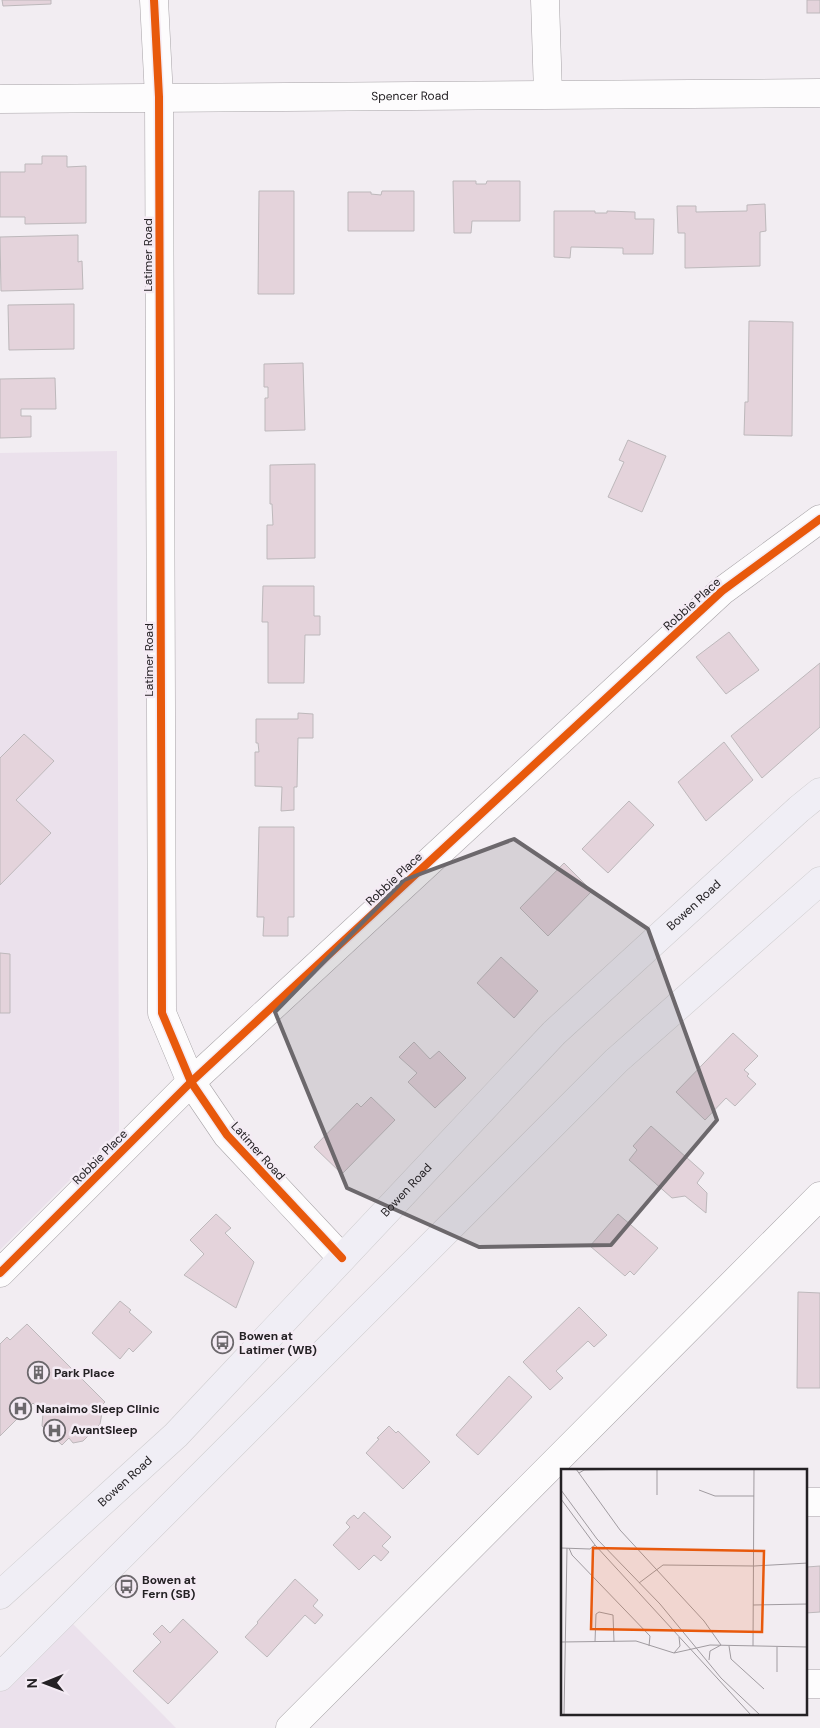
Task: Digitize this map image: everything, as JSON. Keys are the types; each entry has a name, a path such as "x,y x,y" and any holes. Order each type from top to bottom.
{"main road":[{"name":"Bowen Road","path":"0,1596 176,1434 554,1033 799,809 820,792"},
{"path":"0,1677 616,1061 820,881"}],"street":[{"name":"Latimer Road","path":"154,0 159,97 162,1013 191,1082 227,1136 342,1258"},
{"path":"545,0 548,94"},
{"name":"Spencer Road","path":"0,99 820,93"},
{"name":"Robbie Place","path":"0,1273 191,1082 722,591 820,519"},
{"path":"290,1728 820,1196"}],"highlighted area":[{"path":"514,839 648,929 717,1120 611,1245 479,1247 347,1188 275,1012 404,880"}],"shaded area":[{"path":"117,451 119,1131 0,1250 0,453"},
{"path":"70,1621 176,1728 0,1728 0,1692"}],"building":[{"path":"2,0 51,0 51,4 3,6"},
{"path":"807,0 820,0 820,13 807,13"},
{"path":"42,156 67,156 67,167 86,166 86,223 25,224 25,217 0,217 0,172 25,172 25,164 42,164"},
{"path":"453,181 476,181 476,184 486,184 487,181 520,181 520,221 472,221 471,233 454,233"},
{"path":"259,191 294,191 294,294 258,294"},
{"path":"382,191 414,191 414,231 348,231 348,192 371,192 371,194 381,195"},
{"path":"765,204 766,231 760,232 760,266 685,268 685,233 678,233 677,206 696,206 696,212 747,211 747,205"},
{"path":"554,211 635,212 635,219 654,219 653,254 623,254 623,248 571,247 570,258 554,257"},
{"path":"78,235 78,262 82,261 83,289 1,291 0,237"},
{"path":"74,304 74,349 9,350 8,305"},
{"path":"749,321 793,322 792,436 744,435 745,402 748,402"},
{"path":"303,363 305,430 265,431 265,398 268,398 268,387 264,387 264,364"},
{"path":"55,378 56,409 21,409 21,416 31,416 31,437 0,438 0,379"},
{"path":"628,440 666,456 642,512 608,497 624,462 619,460"},
{"path":"315,464 315,558 267,559 267,525 273,525 272,504 270,504 270,465"},
{"path":"263,586 314,586 314,616 320,616 320,635 305,635 304,683 268,683 268,622 262,622"},
{"path":"729,632 759,670 726,694 696,657"},
{"path":"820,663 820,727 762,778 731,736"},
{"path":"298,713 313,714 313,738 298,738 297,787 294,787 294,810 281,811 282,787 255,786 255,752 259,752 258,743 256,743 256,719 298,719"},
{"path":"24,734 54,761 16,800 51,833 0,885 0,758"},
{"path":"724,742 753,780 706,821 678,782"},
{"path":"629,801 654,825 608,873 582,849"},
{"path":"259,827 294,827 294,917 288,917 288,936 263,936 264,917 257,917"},
{"path":"564,863 592,891 548,936 520,908"},
{"path":"0,953 10,954 10,1013 0,1013"},
{"path":"501,957 538,991 514,1018 477,983"},
{"path":"733,1033 758,1056 744,1070 749,1074 747,1076 756,1084 735,1106 726,1098 705,1120 676,1092"},
{"path":"414,1042 430,1059 439,1051 466,1078 435,1108 408,1082 417,1073 399,1057"},
{"path":"371,1097 395,1120 342,1174 314,1147 357,1103 361,1107"},
{"path":"651,1126 704,1173 697,1183 707,1193 706,1213 685,1196 672,1198 629,1160 637,1150 633,1146"},
{"path":"216,1214 231,1228 225,1233 254,1262 236,1308 184,1275 204,1254 190,1240"},
{"path":"618,1214 658,1248 634,1275 630,1271 625,1276 590,1246"},
{"path":"798,1292 820,1293 820,1388 797,1388"},
{"path":"120,1301 131,1310 129,1312 152,1332 133,1352 129,1348 120,1359 92,1333"},
{"path":"579,1307 607,1335 594,1347 588,1341 556,1371 563,1378 550,1390 523,1362"},
{"name":"Park Place","path":"27,1324 105,1402 98,1409 102,1413 100,1424 83,1441 73,1443 69,1438 62,1445 42,1426 43,1413 33,1403 0,1436 0,1344 7,1337 10,1340"},
{"path":"509,1376 532,1397 478,1455 456,1435"},
{"path":"389,1426 396,1433 398,1431 430,1462 403,1489 366,1453"},
{"path":"364,1512 391,1537 382,1546 389,1552 381,1561 374,1555 359,1570 333,1545 350,1527 346,1523 349,1519 354,1515 358,1519"},
{"path":"820,1566 820,1612 808,1613 808,1567"},
{"path":"295,1579 318,1600 313,1606 323,1615 315,1624 305,1615 267,1657 245,1637"},
{"path":"183,1619 218,1652 168,1704 133,1671 161,1642 153,1634 162,1625 170,1633"}],"cycle path":[{"path":"154,0 159,97 162,1013 191,1082 227,1135 342,1258"},
{"path":"0,1273 191,1082 722,591 820,519"}],"place":[{"name":"Bowen at Latimer (WB)","path":"223,1343"},
{"name":"Park Place","path":"38,1373"},
{"name":"Nanaimo Sleep Clinic","path":"20,1409"},
{"name":"AvantSleep","path":"55,1430"},
{"name":"Bowen at Fern (SB)","path":"126,1587"}]}
